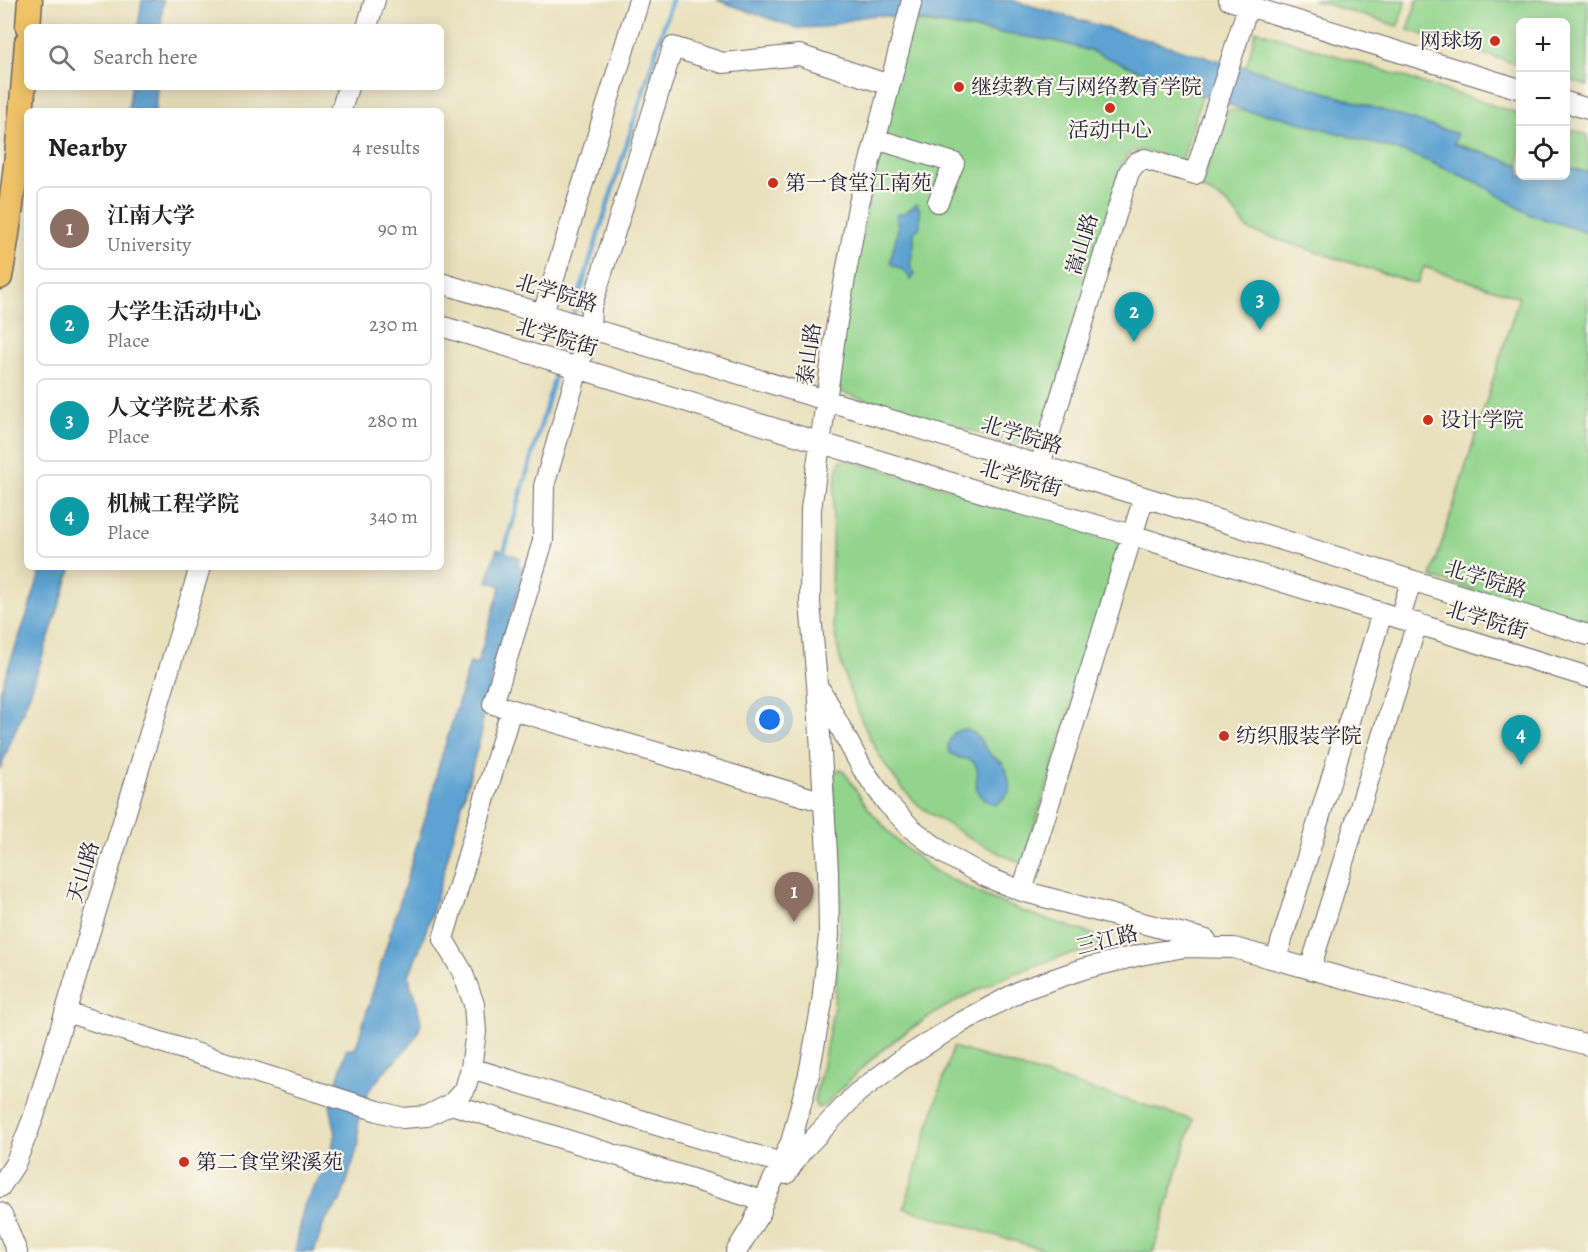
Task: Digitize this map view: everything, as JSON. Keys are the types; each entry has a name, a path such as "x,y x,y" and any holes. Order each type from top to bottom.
{"main road":[{"path":"28,24 30,0"},
{"path":"0,277 8,234 24,85"}],"street":[{"path":"368,24 375,0"},
{"path":"543,314 639,0"},
{"name":"泰山路","path":"754,1221 791,1142 809,1074 822,1003 829,935 828,871 810,602 811,509 837,322 858,207 912,0"},
{"path":"1242,2 1516,87"},
{"name":"嵩山路","path":"1040,465 1129,172 1136,163 1145,159 1195,174 1232,57 1242,2"},
{"path":"824,802 493,704 543,542 544,486 590,328 591,308 673,47 723,63 799,55 889,85"},
{"path":"342,108 347,90"},
{"path":"1570,103 1588,109"},
{"path":"876,139 954,163 938,202"},
{"name":"北学院路","path":"444,283 1588,635"},
{"name":"北学院街","path":"444,327 1020,504 1132,535 1588,677"},
{"path":"1022,891 1144,497"},
{"name":"天山路","path":"0,1186 15,1164 34,1116 199,570"},
{"path":"1310,969 1411,581"},
{"path":"1276,959 1400,618"},
{"path":"817,684 862,768 887,802 912,829 945,854 984,876 1022,891 1234,948"},
{"path":"66,1012 402,1118 427,1116 451,1104 465,1089 471,1068 476,1032 474,1004 462,971 443,939 511,710"},
{"name":"三江路","path":"736,1252 754,1221 801,1152 857,1093 901,1060 960,1023 1022,990 1083,969 1185,947 1234,948 1587,1042"},
{"path":"471,1068 781,1163"},
{"path":"451,1104 763,1201"},
{"path":"0,1213 17,1252"}],"green space":[{"path":"1312,0 1406,0 1398,26"},
{"name":"网球场","path":"1417,0 1588,0 1588,86 1570,80 1570,18 1516,18 1516,64 1408,30"},
{"path":"908,20 1055,41 1091,51 1202,96 1182,161 1141,150 1131,152 1124,160 1037,450 834,390 854,271"},
{"path":"1256,30 1516,113 1516,164 1454,143 1457,134 1246,67"},
{"path":"1227,110 1282,117 1411,154 1479,183 1529,214 1588,233 1588,627 1431,577 1519,297 1424,267 1417,284 1248,230 1228,205 1201,188"},
{"path":"1570,129 1588,135 1588,173 1570,167"},
{"path":"840,461 852,461 1112,535 1119,543 1117,556 1023,864 970,838 920,806 903,789 888,768 862,720 843,669 833,620 831,577 833,505"},
{"path":"841,769 868,808 897,841 936,872 1024,912 1095,935 1101,944 1088,951 1067,955 1016,973 942,1009 885,1048 824,1106 817,1108 814,1100 834,1006 839,949 841,897 831,773"},
{"path":"953,1047 1193,1120 1153,1252 1051,1252 904,1208"}],"water":[{"path":"142,0 163,0 161,24 138,24"},
{"path":"717,0 1011,0 1246,67 1457,134 1454,144 1516,164 1516,180 1570,180 1570,167 1588,173 1588,233 1529,214 1479,183 1411,154 1282,117 1247,111 1091,51 1055,41 879,15 861,17 824,27 796,28"},
{"path":"131,90 157,90 155,108 128,108"},
{"path":"917,204 920,211 920,227 914,232 910,265 915,274 911,280 906,272 890,263 898,229 896,215 904,213"},
{"path":"497,549 520,558 517,565 525,569 483,707 482,731 434,907 409,975 421,1023 410,1045 368,1092 358,1120 359,1143 341,1200 324,1223 314,1252 295,1252 304,1206 322,1175 336,1134 330,1105 347,1048 354,1050 358,1041 470,663 477,665 501,586 487,581"},
{"path":"41,570 71,570 32,688 0,769 0,691"},
{"path":"964,729 975,734 987,751 1006,770 1010,791 996,805 979,794 976,783 977,767 973,762 950,753 948,745 952,736 955,732"}],"waterway":[{"path":"572,318 672,0"},
{"path":"560,358 570,326"},
{"path":"504,552 558,366"}],"place":[{"name":"网球场","path":"1495,41"},
{"name":"继续教育与网络教育学院","path":"959,87"},
{"name":"活动中心","path":"1110,108"},
{"name":"第一食堂江南苑","path":"773,183"},
{"name":"人文学院艺术系","path":"1260,330"},
{"name":"大学生活动中心","path":"1134,342"},
{"name":"设计学院","path":"1428,420"},
{"name":"纺织服装学院","path":"1224,736"},
{"name":"机械工程学院","path":"1521,765"},
{"name":"江南大学","path":"794,922"},
{"name":"第二食堂梁溪苑","path":"184,1162"}]}
